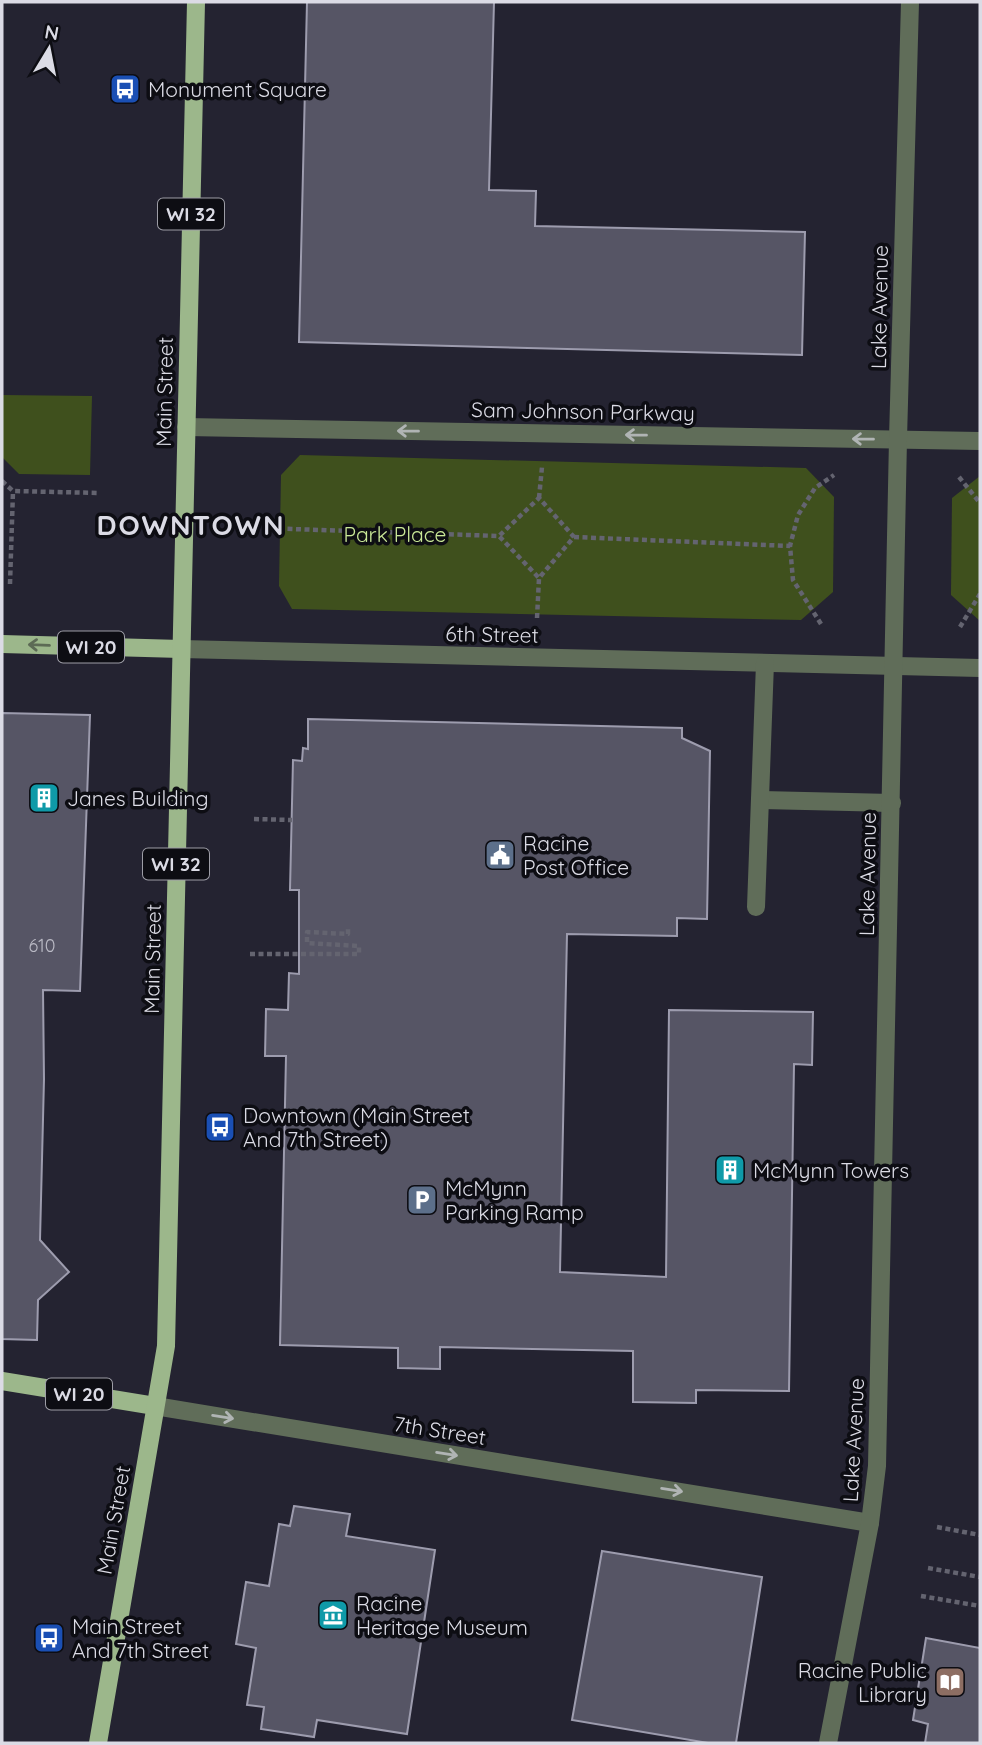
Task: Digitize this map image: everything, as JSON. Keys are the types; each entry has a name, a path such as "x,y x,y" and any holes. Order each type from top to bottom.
{"main road":[{"name":"Main Street","path":"97,1743 166,1346 196,2"},
{"name":"6th Street","path":"2,644 181,649"},
{"name":"7th Street","path":"2,1381 155,1406"}],"street":[{"name":"Lake Avenue","path":"828,1743 870,1523 878,1448 909,2"},
{"name":"Sam Johnson Parkway","path":"186,427 980,442"},
{"name":"6th Street","path":"181,649 980,668"},
{"path":"757,907 765,663"},
{"path":"760,800 892,803"},
{"name":"7th Street","path":"155,1406 870,1523"}],"path":[{"path":"499,536 539,498 542,463"},
{"path":"821,624 793,580 790,546 798,515 815,488 838,473"},
{"path":"958,476 980,503"},
{"path":"2,481 13,491 100,493"},
{"path":"10,584 13,491"},
{"path":"539,498 574,537 790,546"},
{"path":"262,528 499,536 539,578"},
{"path":"537,618 539,578 574,537"},
{"path":"960,627 980,593"},
{"path":"254,819 292,820"},
{"path":"250,954 359,954 359,946 307,943 307,932 348,933 348,928"},
{"path":"937,1527 980,1535"},
{"path":"928,1568 980,1577"},
{"path":"921,1596 980,1606"}],"green space":[{"path":"2,395 92,396 90,475 19,474 2,457"},
{"name":"Park Place","path":"300,455 806,468 834,497 833,592 801,620 292,609 279,586 281,475"},
{"path":"980,476 980,621 951,595 952,498"}],"building":[{"path":"307,2 494,2 489,190 536,191 535,226 805,232 802,355 299,342"},
{"path":"2,713 90,715 80,991 43,990 40,1240 69,1272 38,1300 37,1340 2,1339"},
{"path":"308,719 682,728 682,738 710,751 707,919 677,918 677,936 567,934 560,1272 666,1277 669,1010 813,1012 812,1065 794,1064 789,1391 696,1390 696,1403 633,1402 633,1351 440,1347 440,1369 398,1368 398,1348 280,1345 286,1056 265,1056 266,1009 288,1010 289,973 299,974 299,890 290,890 293,760 302,761 303,748 308,749"},
{"name":"Racine Heritage Museum","path":"294,1506 350,1514 346,1536 435,1550 407,1734 317,1720 314,1737 261,1729 264,1707 247,1705 256,1648 236,1644 246,1582 269,1586 279,1524 290,1526"},
{"path":"602,1551 762,1577 736,1743 708,1743 572,1720"},
{"name":"Racine Public Library","path":"926,1638 980,1648 980,1743 925,1743 928,1724 913,1720"}],"place":[{"name":"Monument Square","path":"125,89"},
{"name":"Janes Building","path":"44,798"},
{"name":"Racine Post Office","path":"500,855"},
{"name":"Downtown (Main Street And 7th Street)","path":"220,1127"},
{"name":"McMynn Towers","path":"730,1170"},
{"name":"McMynn Parking Ramp","path":"422,1200"},
{"name":"Racine Heritage Museum","path":"333,1615"},
{"name":"Main Street And 7th Street","path":"49,1638"},
{"name":"Racine Public Library","path":"950,1682"}],"district":[{"name":"DOWNTOWN","path":"191,524"}]}
